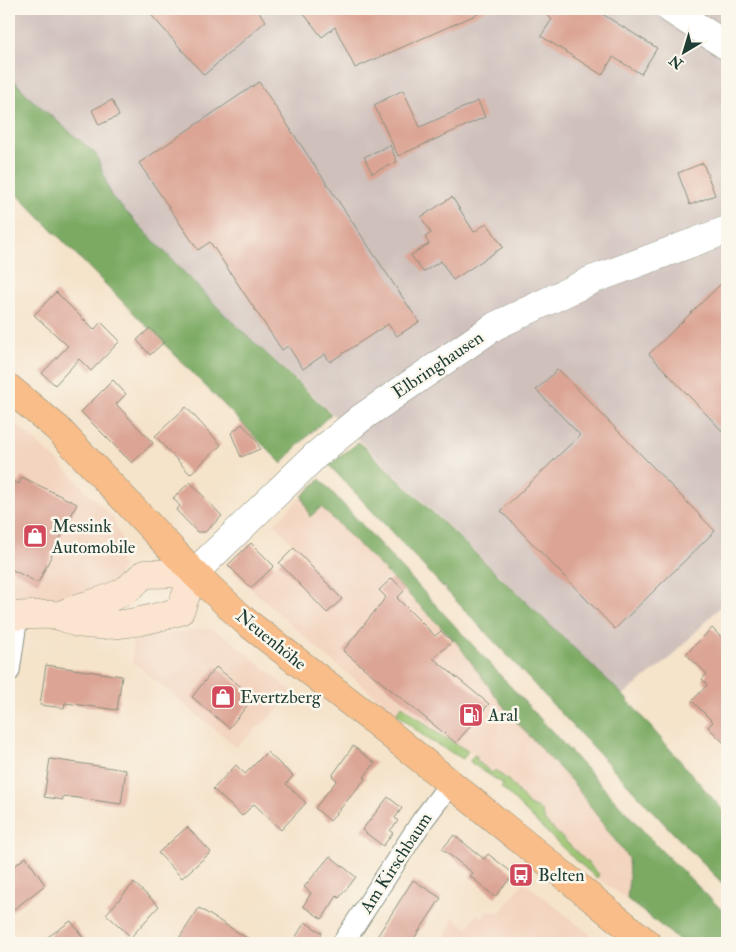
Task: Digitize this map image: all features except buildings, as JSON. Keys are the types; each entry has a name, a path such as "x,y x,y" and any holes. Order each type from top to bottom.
{"main road":[{"name":"Neuenhöhe","path":"9,388 58,428 194,573 251,625 369,717 647,943"},
{"path":"13,616 59,616 77,623 139,622 180,611 194,573 144,574 126,590 93,603 74,607 59,616"}],"street":[{"path":"670,9 727,46"},
{"name":"Elbringhausen","path":"194,573 316,455 361,418 495,326 592,280 727,230"},
{"path":"9,671 13,616"},
{"name":"Am Kirschbaum","path":"343,943 422,821 450,784"}],"shaded area":[{"path":"9,9 727,9 727,600 667,661 623,695 316,398 225,315 110,196 96,154 31,99 9,75"},
{"path":"9,417 61,464 113,518 121,538 120,562 124,567 109,587 70,600 9,604"},
{"path":"302,496 310,517 321,507 457,643 509,714 574,784 628,858 627,899 597,878 599,873 545,821 545,816 537,807 529,805 511,786 509,781 496,770 493,773 476,760 478,757 437,733 402,706 396,713 320,651 251,588 295,546 274,524"},
{"path":"201,629 214,630 228,638 295,694 236,747 133,662 132,639"},
{"path":"524,882 601,943 444,943 453,917 467,928 477,914 482,918 487,910 500,912"}],"green space":[{"path":"9,75 31,99 96,154 111,196 225,315 331,414 294,449 282,464 9,186"},
{"path":"359,442 623,695 727,815 727,888 674,834 329,465"},
{"path":"320,479 659,848 727,915 727,943 683,943 627,899 628,858 574,784 509,714 457,643 321,507 310,517 302,496"},
{"path":"402,706 437,733 468,751 463,759 427,739 396,713"},
{"path":"474,755 478,757 476,760 492,773 495,770 509,781 529,805 541,810 545,821 599,874 597,878 572,857 501,787 503,784 471,763 470,760"}],"place":[{"name":"Messink Automobile","path":"35,536"},
{"name":"Evertzberg","path":"223,697"},
{"name":"Aral","path":"471,715"},
{"name":"Belten","path":"521,875"}]}
